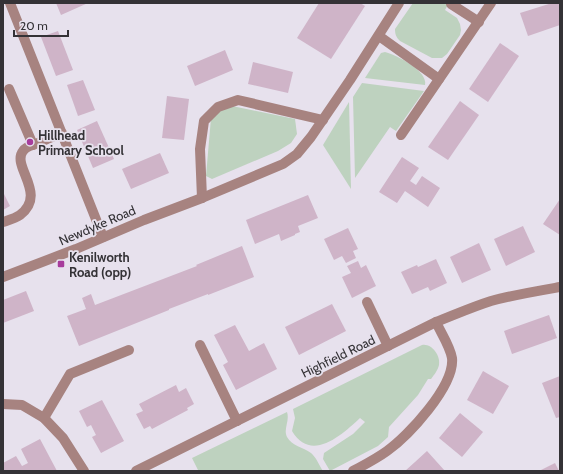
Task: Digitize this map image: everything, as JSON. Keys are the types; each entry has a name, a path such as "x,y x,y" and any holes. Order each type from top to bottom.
{"street":[{"path":"10,3 103,237"},
{"name":"Newdyke Road","path":"3,277 202,198 283,164 297,154 311,138 379,36 399,3"},
{"path":"451,4 479,22"},
{"path":"401,135 491,4"},
{"path":"379,36 439,79"},
{"path":"9,89 33,144"},
{"path":"202,198 200,149 204,121 218,107 238,100 323,120"},
{"path":"3,222 19,216 28,206 31,193 30,185 20,161 22,152 33,144 62,133"},
{"name":"Highfield Road","path":"136,471 436,322 491,301 560,288"},
{"path":"366,302 388,346"},
{"path":"352,471 387,451 401,439 430,407 442,389 451,370 452,358 436,322"},
{"path":"200,345 237,421"},
{"path":"44,418 70,374 129,350"},
{"path":"3,404 22,405 44,418 63,438 84,471"}],"green space":[{"path":"413,3 449,3 445,10 457,18 460,24 460,35 447,54 442,58 432,58 400,41 397,37 395,29"},
{"path":"385,52 397,56 411,64 422,74 425,80 425,85 365,78 381,53"},
{"path":"362,83 424,91 396,131 390,127 355,178 353,97"},
{"path":"349,102 351,189 323,145"},
{"path":"232,106 295,119 297,134 291,143 278,151 212,179 206,176 211,118 220,109"},
{"path":"422,345 429,346 435,350 439,361 437,371 431,379 428,379 418,395 389,427 388,437 378,446 330,471 323,459 324,453 353,434 365,422 360,418 336,438 326,443 308,445 300,440 292,431 295,418 293,409"},
{"path":"287,412 287,437 289,440 313,455 323,471 196,471 198,470 192,458"}],"building":[{"path":"56,3 88,3 61,15"},
{"path":"319,3 360,3 365,6 331,59 297,38"},
{"path":"552,3 560,3 560,25 528,36 520,13"},
{"path":"58,31 73,70 56,76 41,37"},
{"path":"500,43 519,56 488,102 469,89"},
{"path":"225,50 233,70 195,86 187,66"},
{"path":"253,62 293,72 288,93 248,84"},
{"path":"83,80 95,110 78,116 67,85"},
{"path":"167,96 189,99 184,140 162,138"},
{"path":"460,101 479,115 448,160 428,147"},
{"path":"97,121 114,159 93,168 77,130"},
{"path":"160,153 169,173 131,189 122,169"},
{"path":"402,157 419,168 410,181 416,185 422,176 440,188 428,207 405,191 397,203 379,192"},
{"path":"3,192 10,206 3,210"},
{"path":"308,195 318,218 298,226 300,232 281,241 279,234 255,244 246,220"},
{"path":"560,199 560,235 543,224"},
{"path":"523,226 535,252 506,266 494,239"},
{"path":"348,228 358,249 353,251 356,258 346,263 342,256 334,260 324,239"},
{"path":"479,243 491,270 462,283 450,257"},
{"path":"242,246 254,277 169,309 79,346 67,316 86,309 82,298 91,294 95,305 197,266 196,265"},
{"path":"436,259 447,283 430,291 428,287 412,294 401,272 417,265 418,267"},
{"path":"358,261 361,268 366,265 376,286 352,298 342,277 351,273 347,266"},
{"path":"26,291 34,311 3,323 3,300"},
{"path":"332,304 346,331 299,355 285,327"},
{"path":"549,315 557,338 512,354 504,331"},
{"path":"235,325 249,351 264,343 277,369 236,390 223,365 228,362 214,335"},
{"path":"483,371 509,386 493,414 467,400"},
{"path":"560,376 560,417 556,418 542,383"},
{"path":"176,385 179,392 186,388 194,404 187,408 188,410 152,429 150,426 144,429 136,414 143,411 139,404"},
{"path":"102,400 124,441 101,453 92,437 96,435 91,425 87,427 79,411"},
{"path":"460,413 483,432 462,457 439,438"},
{"path":"40,439 57,471 3,471 3,463 16,456 22,466 28,463 21,449"},
{"path":"427,451 445,471 405,471 415,462"},
{"path":"555,463 559,471 539,471"}],"place":[{"name":"Hillhead Primary School","path":"30,142"},
{"name":"Kenilworth Road (opp)","path":"61,264"}]}
